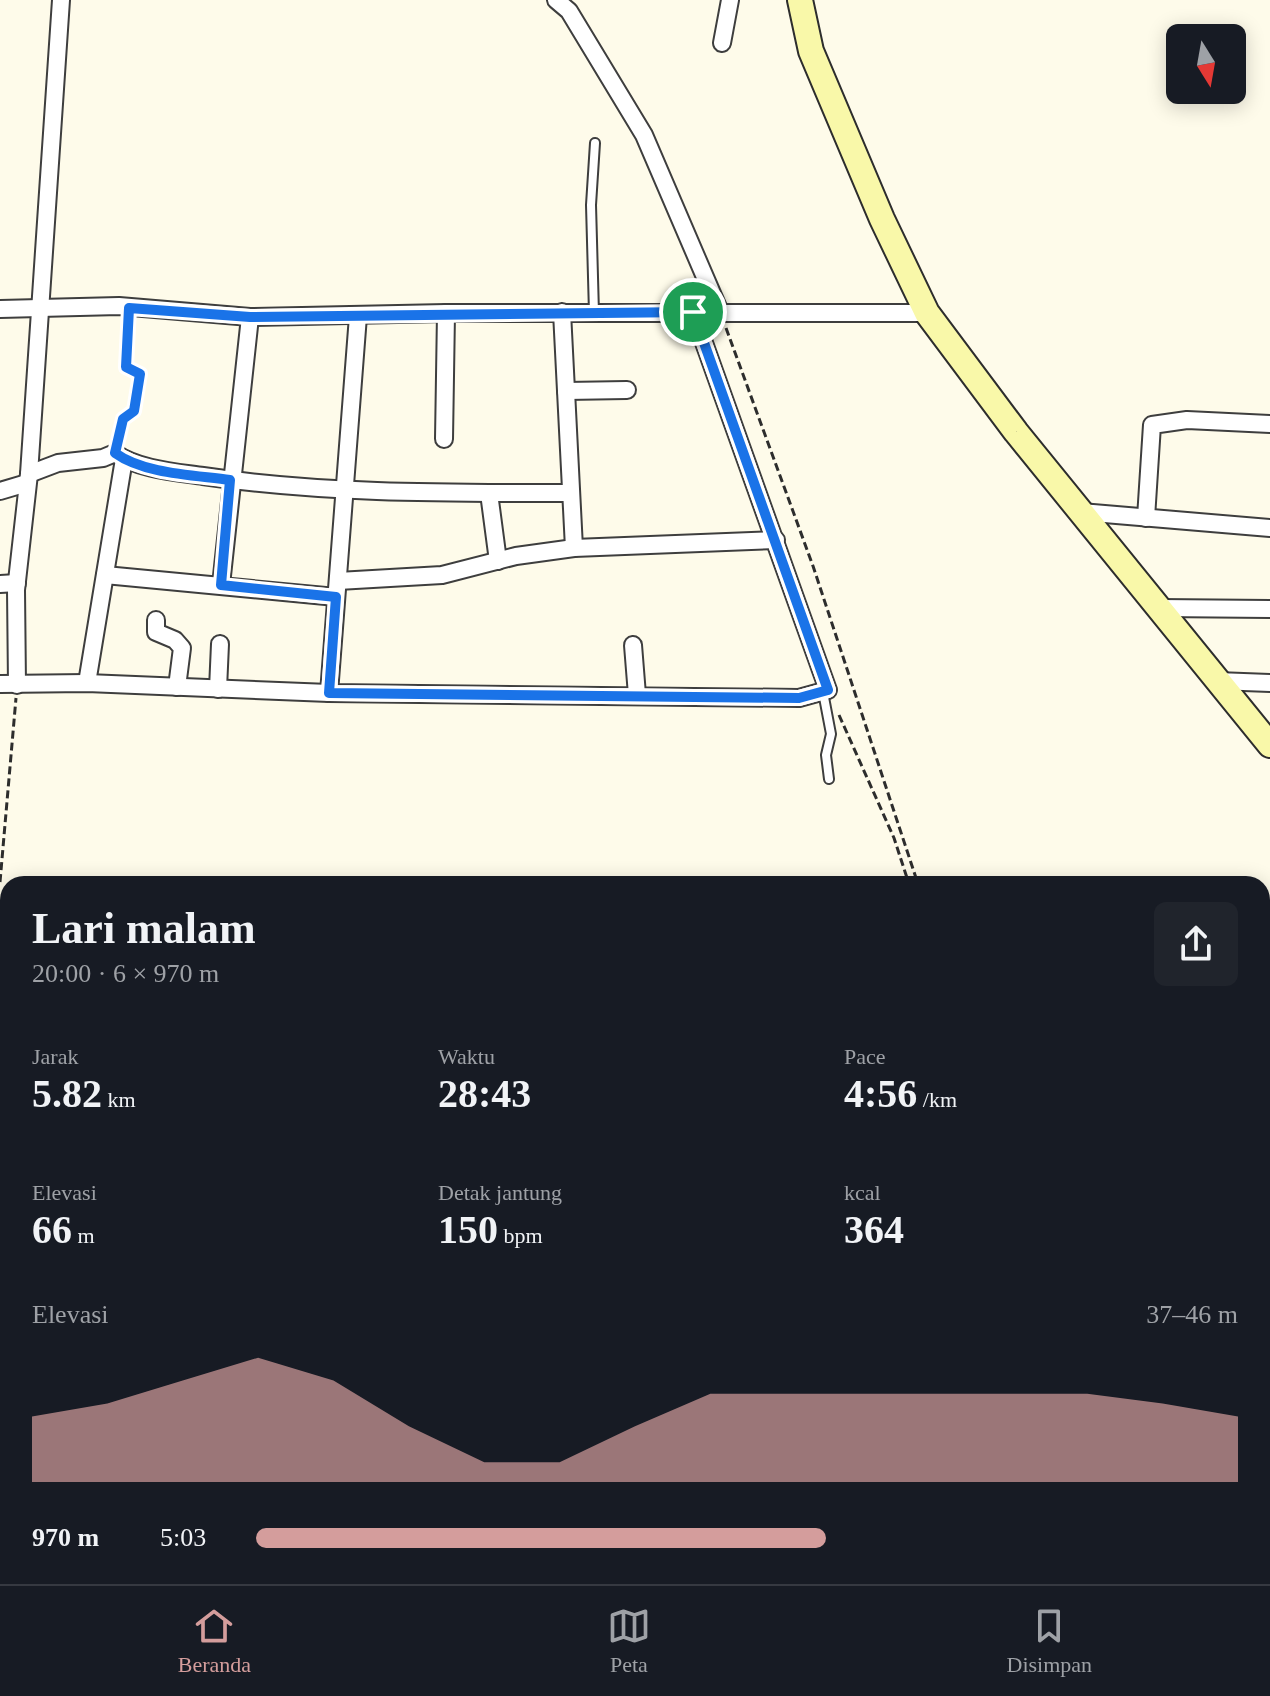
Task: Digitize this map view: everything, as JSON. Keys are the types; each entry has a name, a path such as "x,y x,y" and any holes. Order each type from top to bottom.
{"street":[{"path":"61,0 28,479 8,584 9,685 87,683 329,693 799,698 826,691 776,540 707,312 644,135 569,11 556,0"},
{"path":"722,43 730,0"},
{"path":"800,0 811,51 882,219 927,313 1081,512 1270,745"},
{"path":"0,309 129,308 250,317 562,312 927,313"},
{"path":"562,312 574,548"},
{"path":"444,439 446,313"},
{"path":"329,693 358,316"},
{"path":"221,585 250,317"},
{"path":"566,391 627,390"},
{"path":"1146,518 1152,425 1187,420 1270,424"},
{"path":"87,683 105,575 119,456"},
{"path":"0,491 58,463 119,456 230,480 346,490 571,493"},
{"path":"489,493 498,561"},
{"path":"1081,512 1270,528"},
{"path":"105,575 221,585 337,589 442,575 498,561 574,548 776,540"},
{"path":"1159,608 1270,609"},
{"path":"156,620 156,632 175,640 182,648 177,687"},
{"path":"218,689 220,644"},
{"path":"633,645 637,695"},
{"path":"1217,681 1270,683"}],"lane":[{"path":"594,313 591,205 595,143"},
{"path":"826,691 831,734 826,755 829,779"}],"path":[{"path":"119,456 123,419 134,411 140,374 126,367 129,308"},
{"path":"707,312 813,566 915,876"},
{"path":"0,876 9,685"},
{"path":"826,691 894,838 906,876"}],"route":[{"path":"129,308 250,317 693,312 741,438 828,690 816,696 329,693 336,597 221,585 230,480 176,472 124,459 115,453 123,419 134,411 140,374 126,367 129,308"}]}
